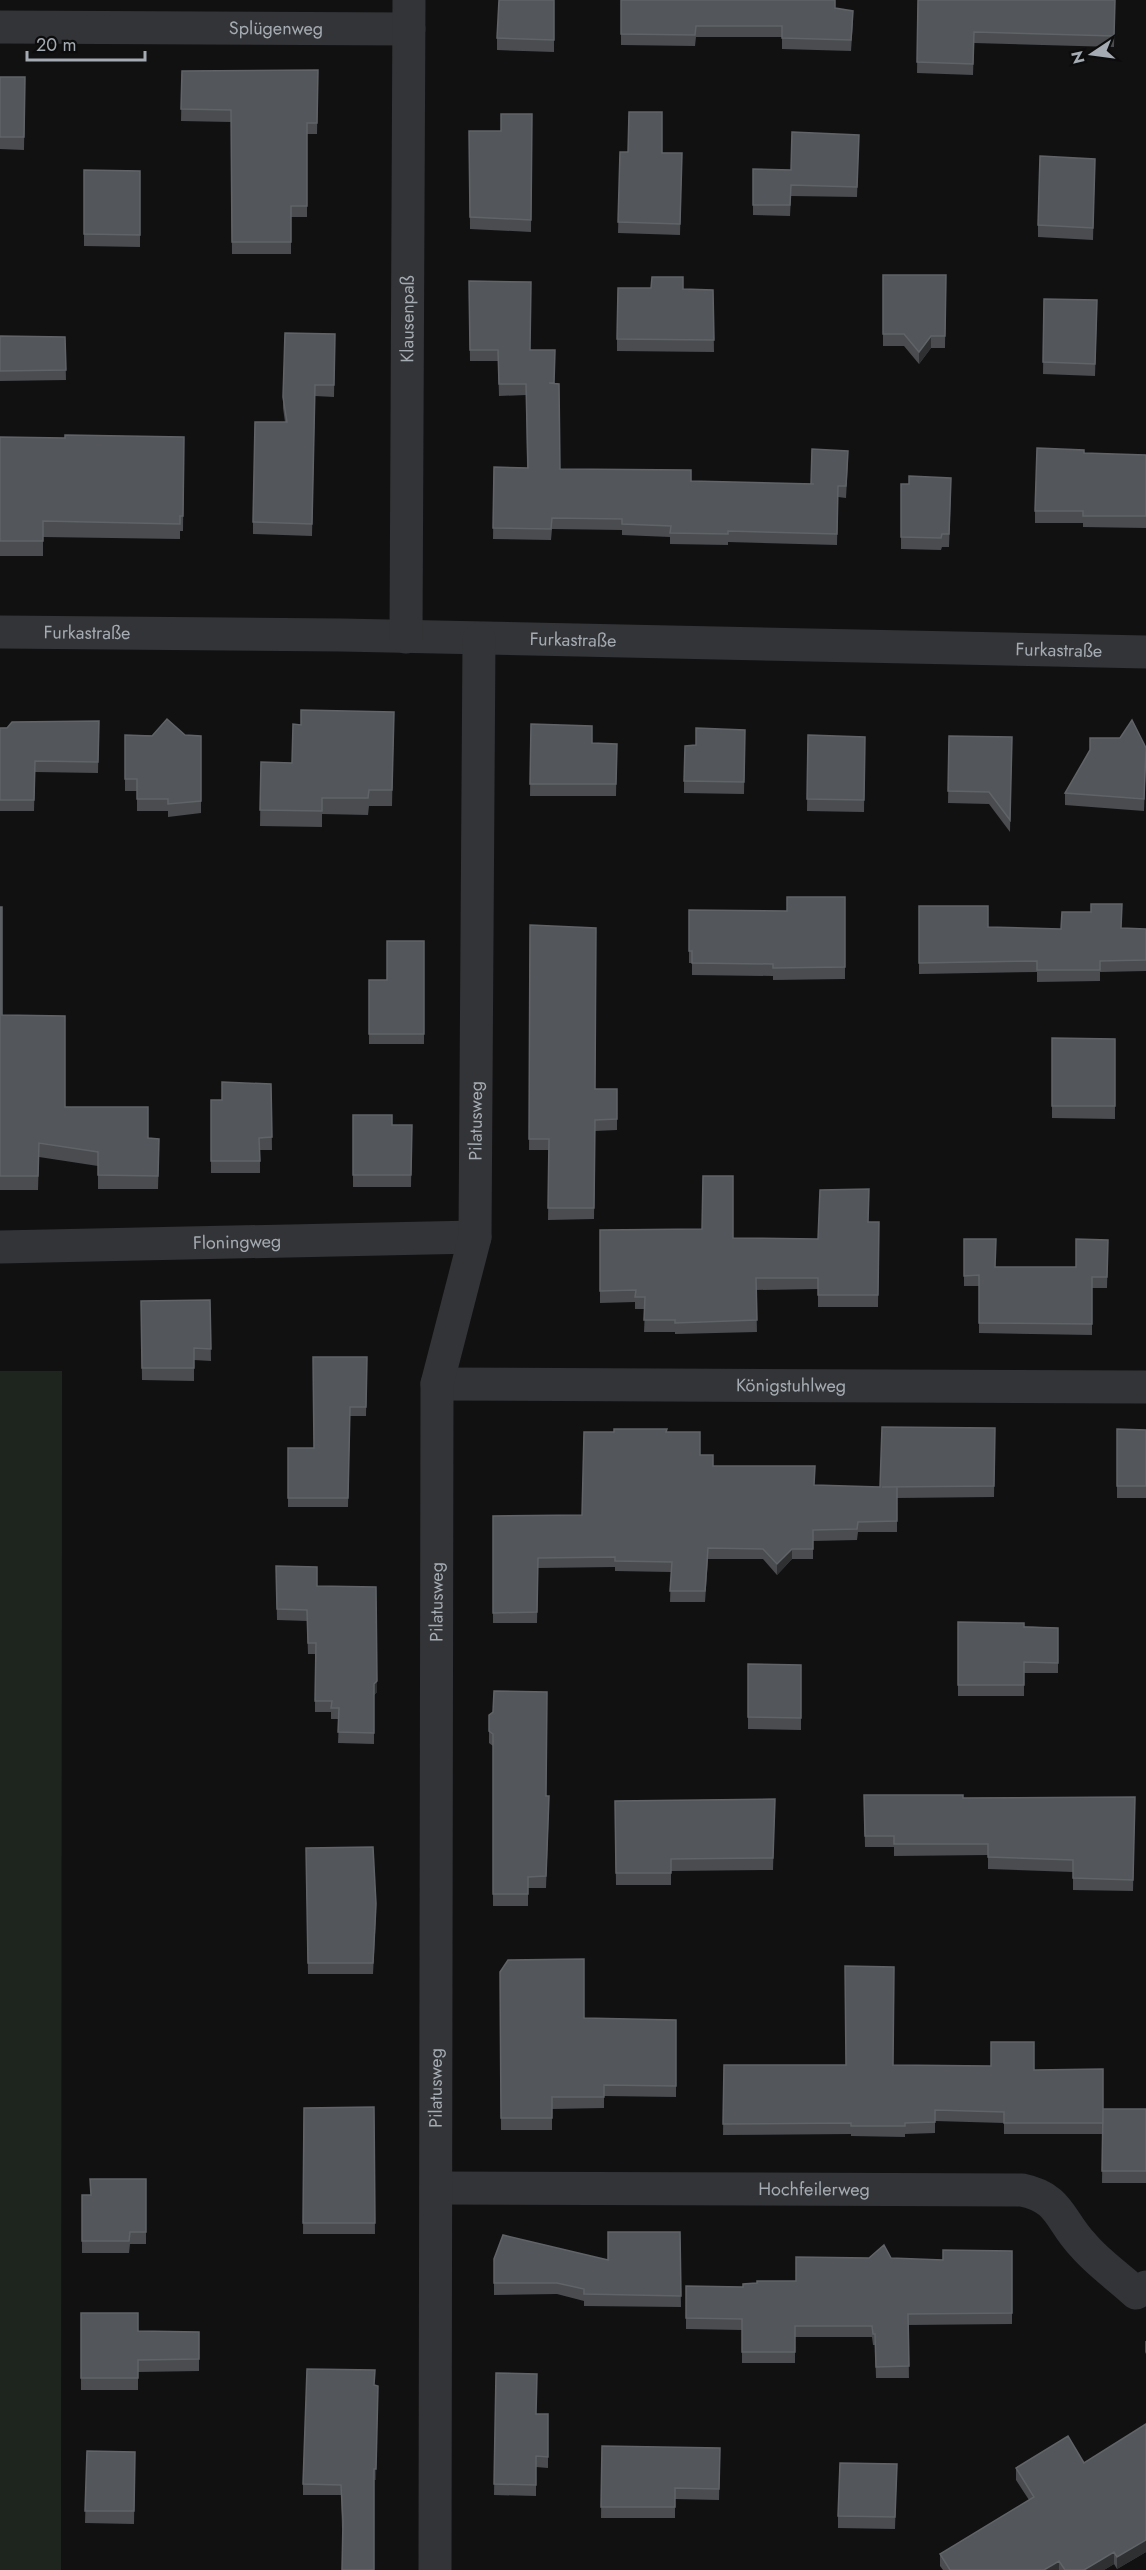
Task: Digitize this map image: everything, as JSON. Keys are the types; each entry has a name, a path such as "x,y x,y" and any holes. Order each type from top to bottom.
{"street":[{"name":"Splügenweg","path":"0,27 409,15"},
{"name":"Klausenpaß","path":"406,637 409,15"},
{"name":"Furkastraße","path":"0,632 406,637 1146,652"},
{"name":"Pilatusweg","path":"435,2570 437,1384 475,1237 479,639"},
{"name":"Floningweg","path":"0,1247 475,1237"},
{"name":"Königstuhlweg","path":"437,1384 1146,1387"},
{"name":"Hochfeilerweg","path":"436,2188 695,2191 1022,2190 1040,2193 1056,2207 1082,2245 1136,2293 1146,2287"}],"shaded area":[{"path":"0,1371 62,1371 61,2570 0,2570"}],"building":[{"path":"499,0 554,0 554,40 497,38"},
{"path":"621,0 835,0 835,8 853,11 851,40 782,38 782,26 696,26 695,35 621,34"},
{"path":"918,0 1115,0 1114,36 974,32 973,64 917,62"},
{"path":"318,70 317,123 307,123 307,206 291,206 291,242 232,242 231,110 181,109 182,71"},
{"path":"0,77 25,77 24,137 0,137"},
{"path":"629,112 662,112 662,153 682,153 680,224 618,222 620,152 628,152"},
{"path":"501,114 532,114 531,220 470,217 469,131 501,131"},
{"path":"792,132 859,135 857,187 791,185 790,205 753,205 753,169 791,170"},
{"path":"1040,156 1095,159 1093,228 1038,225"},
{"path":"84,170 140,171 140,235 84,234"},
{"path":"883,275 946,275 945,336 931,336 919,352 904,334 883,334"},
{"path":"652,277 683,277 683,289 713,290 714,340 617,339 618,288 651,288"},
{"path":"469,281 531,282 530,350 555,350 554,383 549,383 559,384 560,469 691,470 691,481 811,484 812,449 848,451 846,486 838,486 837,534 728,531 728,534 670,533 671,526 622,524 622,519 552,518 551,529 493,528 494,467 528,468 526,384 499,384 498,350 470,350"},
{"path":"1044,299 1097,300 1095,364 1043,362"},
{"path":"285,333 335,334 334,385 315,385 312,524 253,522 255,422 287,422 283,397"},
{"path":"0,336 65,337 66,370 0,371"},
{"path":"65,435 184,437 183,516 180,516 180,524 43,521 43,541 0,541 0,437 65,438"},
{"path":"1037,448 1084,450 1084,453 1146,455 1146,516 1083,516 1083,511 1035,511"},
{"path":"909,476 951,478 949,534 942,534 941,538 901,537 901,484 909,484"},
{"path":"301,710 394,712 392,790 369,790 368,798 322,798 322,811 260,810 261,762 292,763 293,724 301,725"},
{"path":"167,719 185,735 201,736 201,801 168,804 168,799 137,799 137,779 125,779 125,735 152,736"},
{"path":"1132,720 1146,748 1144,799 1065,793 1090,750 1090,738 1120,738"},
{"path":"99,721 98,762 35,761 34,800 0,800 0,728 7,728 12,722"},
{"path":"531,724 592,726 592,743 617,744 616,784 530,784"},
{"path":"696,728 745,730 744,782 684,781 685,746 696,745"},
{"path":"808,735 865,737 864,800 807,799"},
{"path":"949,736 1012,737 1010,820 989,792 948,791"},
{"path":"787,897 845,897 845,967 773,968 773,964 692,963 692,951 689,951 689,910 787,911"},
{"path":"1091,904 1122,904 1121,928 1146,929 1146,960 1100,961 1100,970 1037,970 1037,961 919,963 919,906 988,906 988,927 1061,929 1062,912 1091,912"},
{"path":"0,907 2,907 2,1015 65,1016 65,1107 148,1107 148,1138 159,1139 158,1176 98,1175 98,1152 39,1143 38,1176 0,1176"},
{"path":"530,925 596,928 595,1089 617,1089 617,1119 595,1120 594,1208 548,1208 549,1139 529,1139"},
{"path":"387,941 424,941 424,1034 369,1034 369,980 387,980"},
{"path":"1052,1038 1115,1039 1115,1106 1052,1106"},
{"path":"222,1082 271,1084 272,1137 259,1138 260,1161 211,1161 211,1100 222,1100"},
{"path":"353,1115 392,1115 392,1125 412,1125 411,1175 353,1175"},
{"path":"703,1176 733,1176 733,1238 818,1239 820,1190 869,1189 868,1222 879,1222 878,1295 818,1295 818,1278 756,1278 757,1320 675,1323 675,1320 644,1320 645,1297 635,1297 636,1290 600,1291 600,1230 702,1229"},
{"path":"964,1239 996,1239 995,1267 1076,1267 1076,1239 1108,1240 1107,1277 1092,1277 1092,1324 979,1323 979,1275 964,1276"},
{"path":"210,1300 211,1349 194,1348 194,1368 142,1368 141,1301"},
{"path":"313,1357 367,1357 366,1407 350,1407 348,1498 288,1498 288,1448 314,1448"},
{"path":"882,1427 995,1428 994,1486 882,1487 897,1487 897,1521 858,1522 857,1529 813,1530 813,1549 792,1549 777,1564 763,1549 708,1548 705,1591 670,1591 672,1562 615,1561 615,1557 538,1558 537,1612 493,1613 493,1516 582,1515 584,1432 614,1432 614,1429 667,1429 666,1432 700,1432 700,1455 713,1455 713,1466 815,1466 814,1485 880,1487"},
{"path":"1117,1429 1146,1430 1146,1486 1117,1486"},
{"path":"276,1566 317,1567 317,1586 376,1587 377,1681 374,1684 374,1733 338,1732 339,1708 331,1708 332,1701 315,1701 316,1643 308,1643 307,1610 277,1609"},
{"path":"958,1622 1024,1623 1024,1627 1058,1628 1058,1663 1024,1662 1024,1685 958,1685"},
{"path":"748,1664 801,1665 801,1718 748,1717"},
{"path":"494,1691 547,1692 546,1796 549,1796 546,1876 528,1877 528,1894 493,1894 493,1734 489,1731 489,1715 493,1712"},
{"path":"864,1795 963,1795 963,1798 1135,1797 1133,1880 1073,1878 1073,1860 988,1857 988,1844 894,1844 894,1836 865,1836"},
{"path":"775,1799 773,1858 671,1859 671,1873 616,1873 615,1801"},
{"path":"373,1847 376,1904 373,1963 308,1963 306,1848"},
{"path":"584,1959 584,2018 676,2020 676,2086 604,2085 604,2097 552,2097 552,2118 501,2118 500,1972 508,1960"},
{"path":"845,1966 894,1967 893,2065 991,2066 991,2042 1034,2042 1034,2070 1103,2069 1103,2123 1004,2123 1004,2112 935,2110 935,2122 905,2123 905,2126 851,2126 851,2123 723,2124 724,2065 846,2065"},
{"path":"374,2107 375,2223 303,2223 304,2108"},
{"path":"1103,2109 1146,2109 1146,2171 1102,2171"},
{"path":"90,2179 146,2179 146,2232 130,2232 129,2241 82,2241 82,2195 91,2195"},
{"path":"608,2232 680,2232 681,2296 584,2294 584,2289 557,2283 494,2283 494,2259 503,2235 608,2260"},
{"path":"884,2245 891,2258 943,2260 943,2250 1012,2251 1012,2313 908,2314 909,2366 876,2367 875,2334 873,2334 872,2326 795,2326 795,2352 742,2352 742,2319 686,2318 686,2286 743,2287 743,2284 757,2283 757,2281 796,2281 796,2257 869,2258"},
{"path":"81,2313 138,2313 138,2331 199,2332 199,2359 138,2360 138,2378 81,2378"},
{"path":"307,2369 375,2370 374,2385 378,2386 376,2469 374,2469 374,2570 342,2570 341,2485 303,2484"},
{"path":"496,2373 537,2374 536,2414 548,2414 548,2457 536,2456 536,2485 494,2484"},
{"path":"1146,2424 1146,2540 1117,2557 1114,2552 1084,2570 1065,2570 1059,2561 1044,2570 950,2570 940,2554 1034,2497 1016,2468 1068,2436 1084,2463"},
{"path":"602,2446 720,2448 719,2489 675,2488 675,2507 601,2507"},
{"path":"87,2451 135,2452 134,2511 85,2511"},
{"path":"840,2463 897,2464 895,2517 838,2516"}]}
